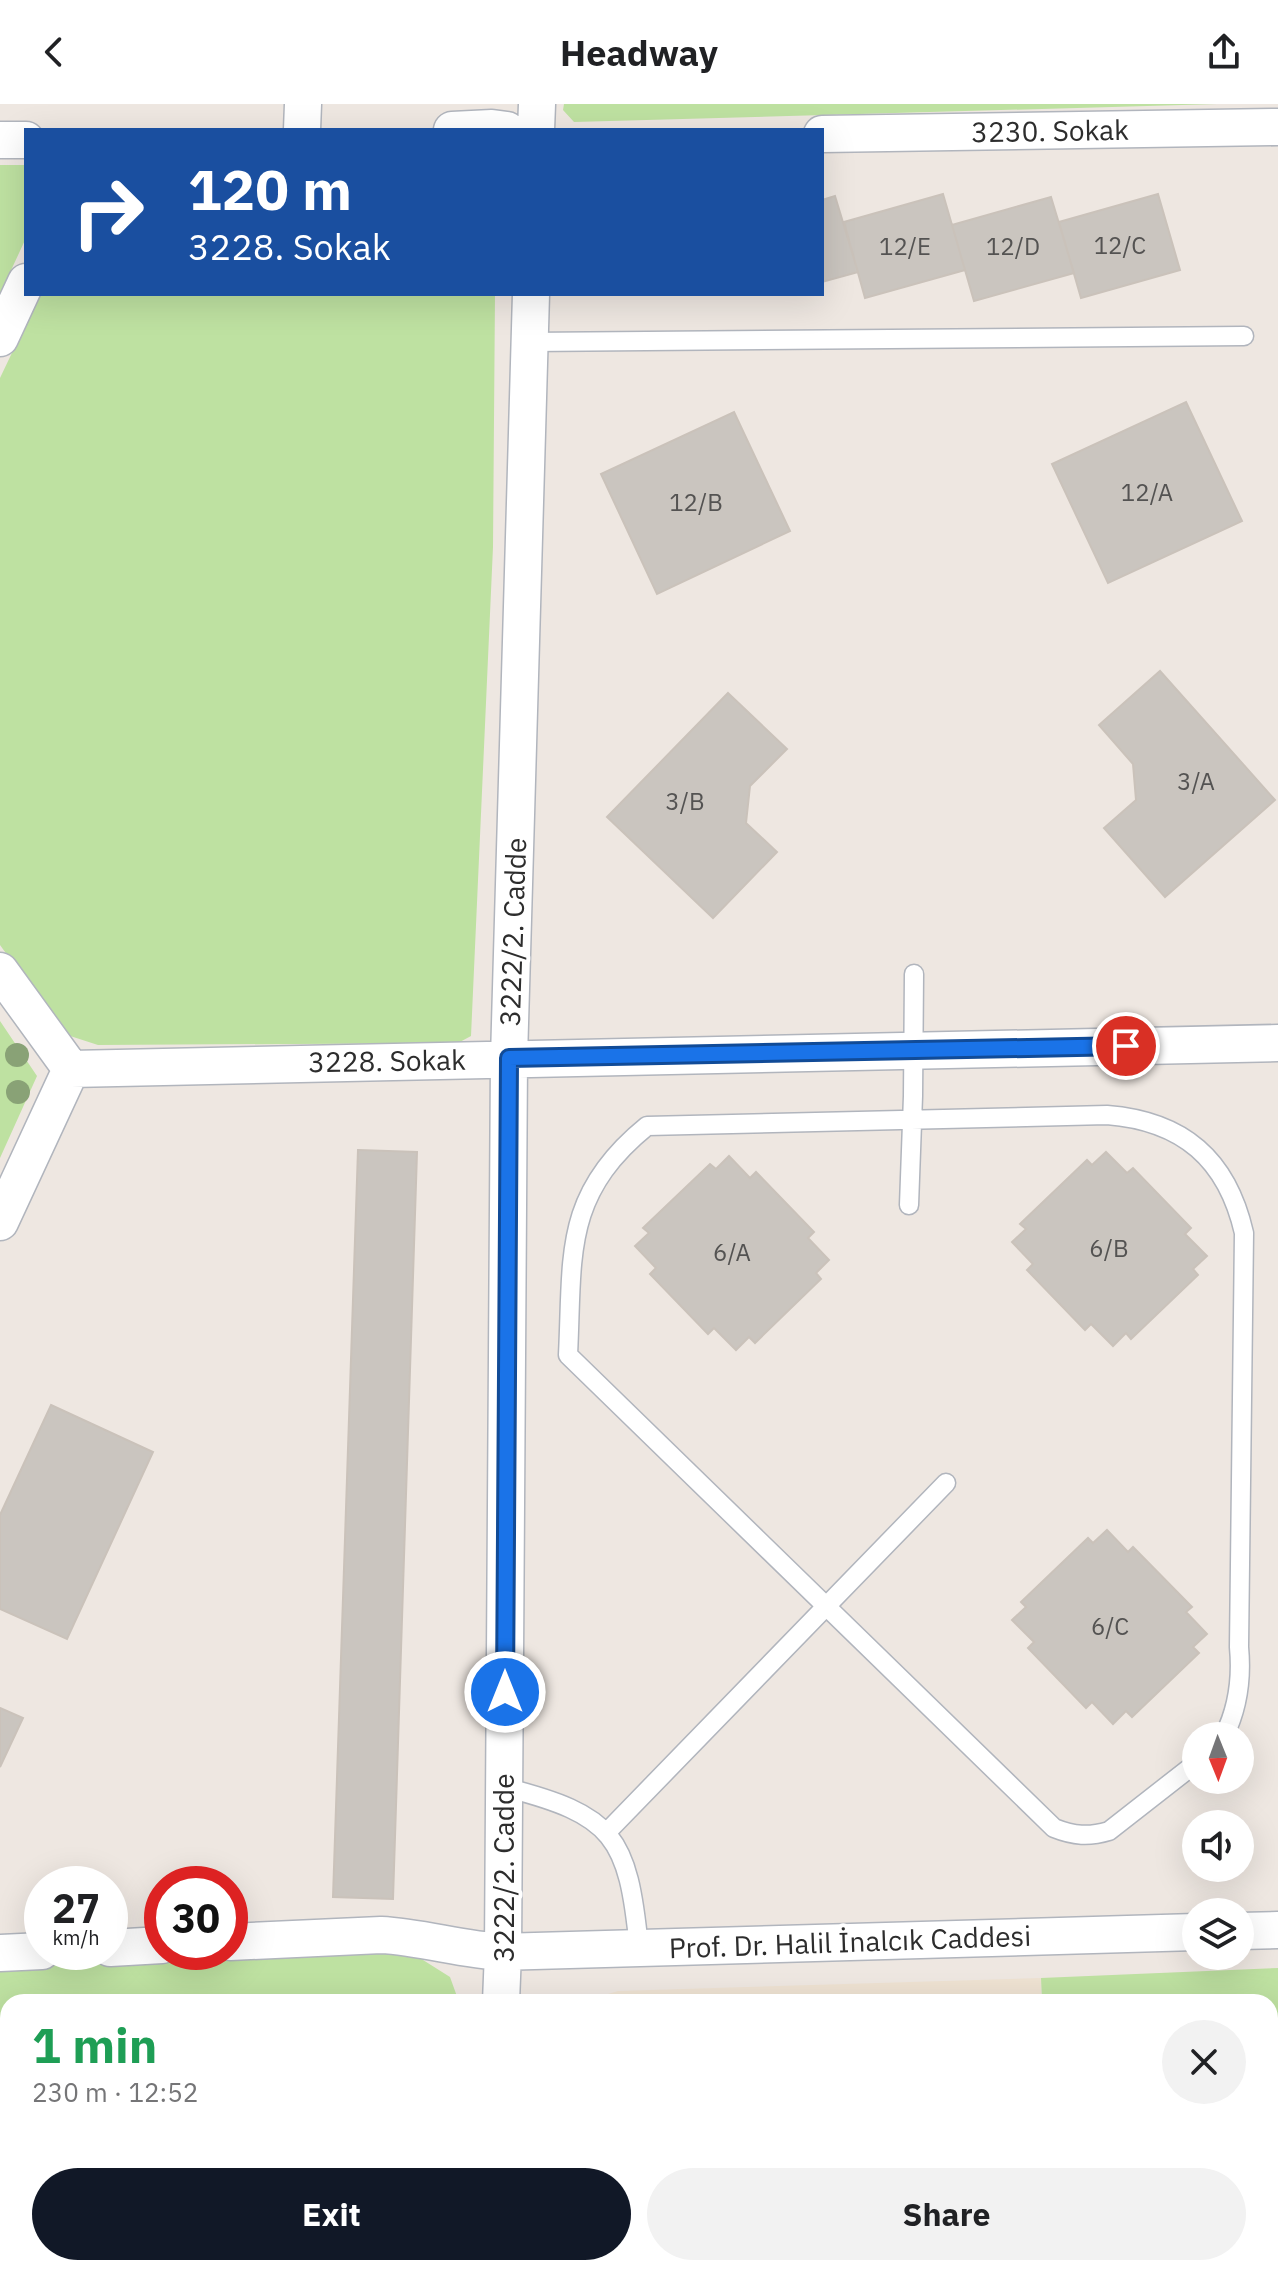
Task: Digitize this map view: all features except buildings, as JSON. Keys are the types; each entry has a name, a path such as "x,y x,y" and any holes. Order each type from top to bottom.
{"street":[{"path":"302,128 303,104"},
{"path":"536,128 537,104"},
{"name":"3230. Sokak","path":"824,134 1278,127"},
{"path":"0,140 24,140"},
{"path":"0,338 24,286"},
{"name":"3222/2. Cadde","path":"501,1994 509,1058 531,296"},
{"path":"0,971 71,1069 0,1222"},
{"name":"3228. Sokak","path":"71,1069 1278,1043"},
{"path":"1254,1931 1278,1930"},
{"name":"Prof. Dr. Halil İnalcık Caddesi","path":"248,1941 405,1936 476,1951 503,1952 1182,1932"},
{"path":"0,1953 24,1952"}],"lane":[{"path":"529,342 1244,336"},
{"path":"909,1205 914,974"},
{"path":"1182,1774 1109,1831 1081,1836 1054,1828 568,1355 573,1241 581,1211 594,1183 612,1158 647,1126 1107,1115 1133,1117 1158,1124 1182,1136 1202,1152 1218,1169 1230,1189 1241,1222 1245,1257 1241,1668 1240,1689 1230,1722"},
{"path":"607,1832 946,1483"},
{"path":"504,1787 563,1804 587,1815 607,1832 622,1856 630,1884 639,1948"}],"shaded area":[{"path":"1041,1978 1041,1994 608,1994 618,1991"}],"green space":[{"path":"564,104 1217,104 574,122 563,110"},
{"path":"0,165 24,165 24,242 0,294"},
{"path":"39,296 495,296 493,547 471,1036 458,1043 98,1045 64,1034 0,945 0,378"},
{"path":"0,1021 37,1076 0,1158"},
{"path":"404,1948 450,1977 456,1994 0,1994 0,1965 24,1964 24,1970 128,1970 128,1960 144,1959 144,1970 248,1970 248,1955"},
{"path":"1278,1968 1278,1994 1042,1994 1041,1978"}],"route":[{"path":"505,1692 509,1058 1126,1046"}]}
